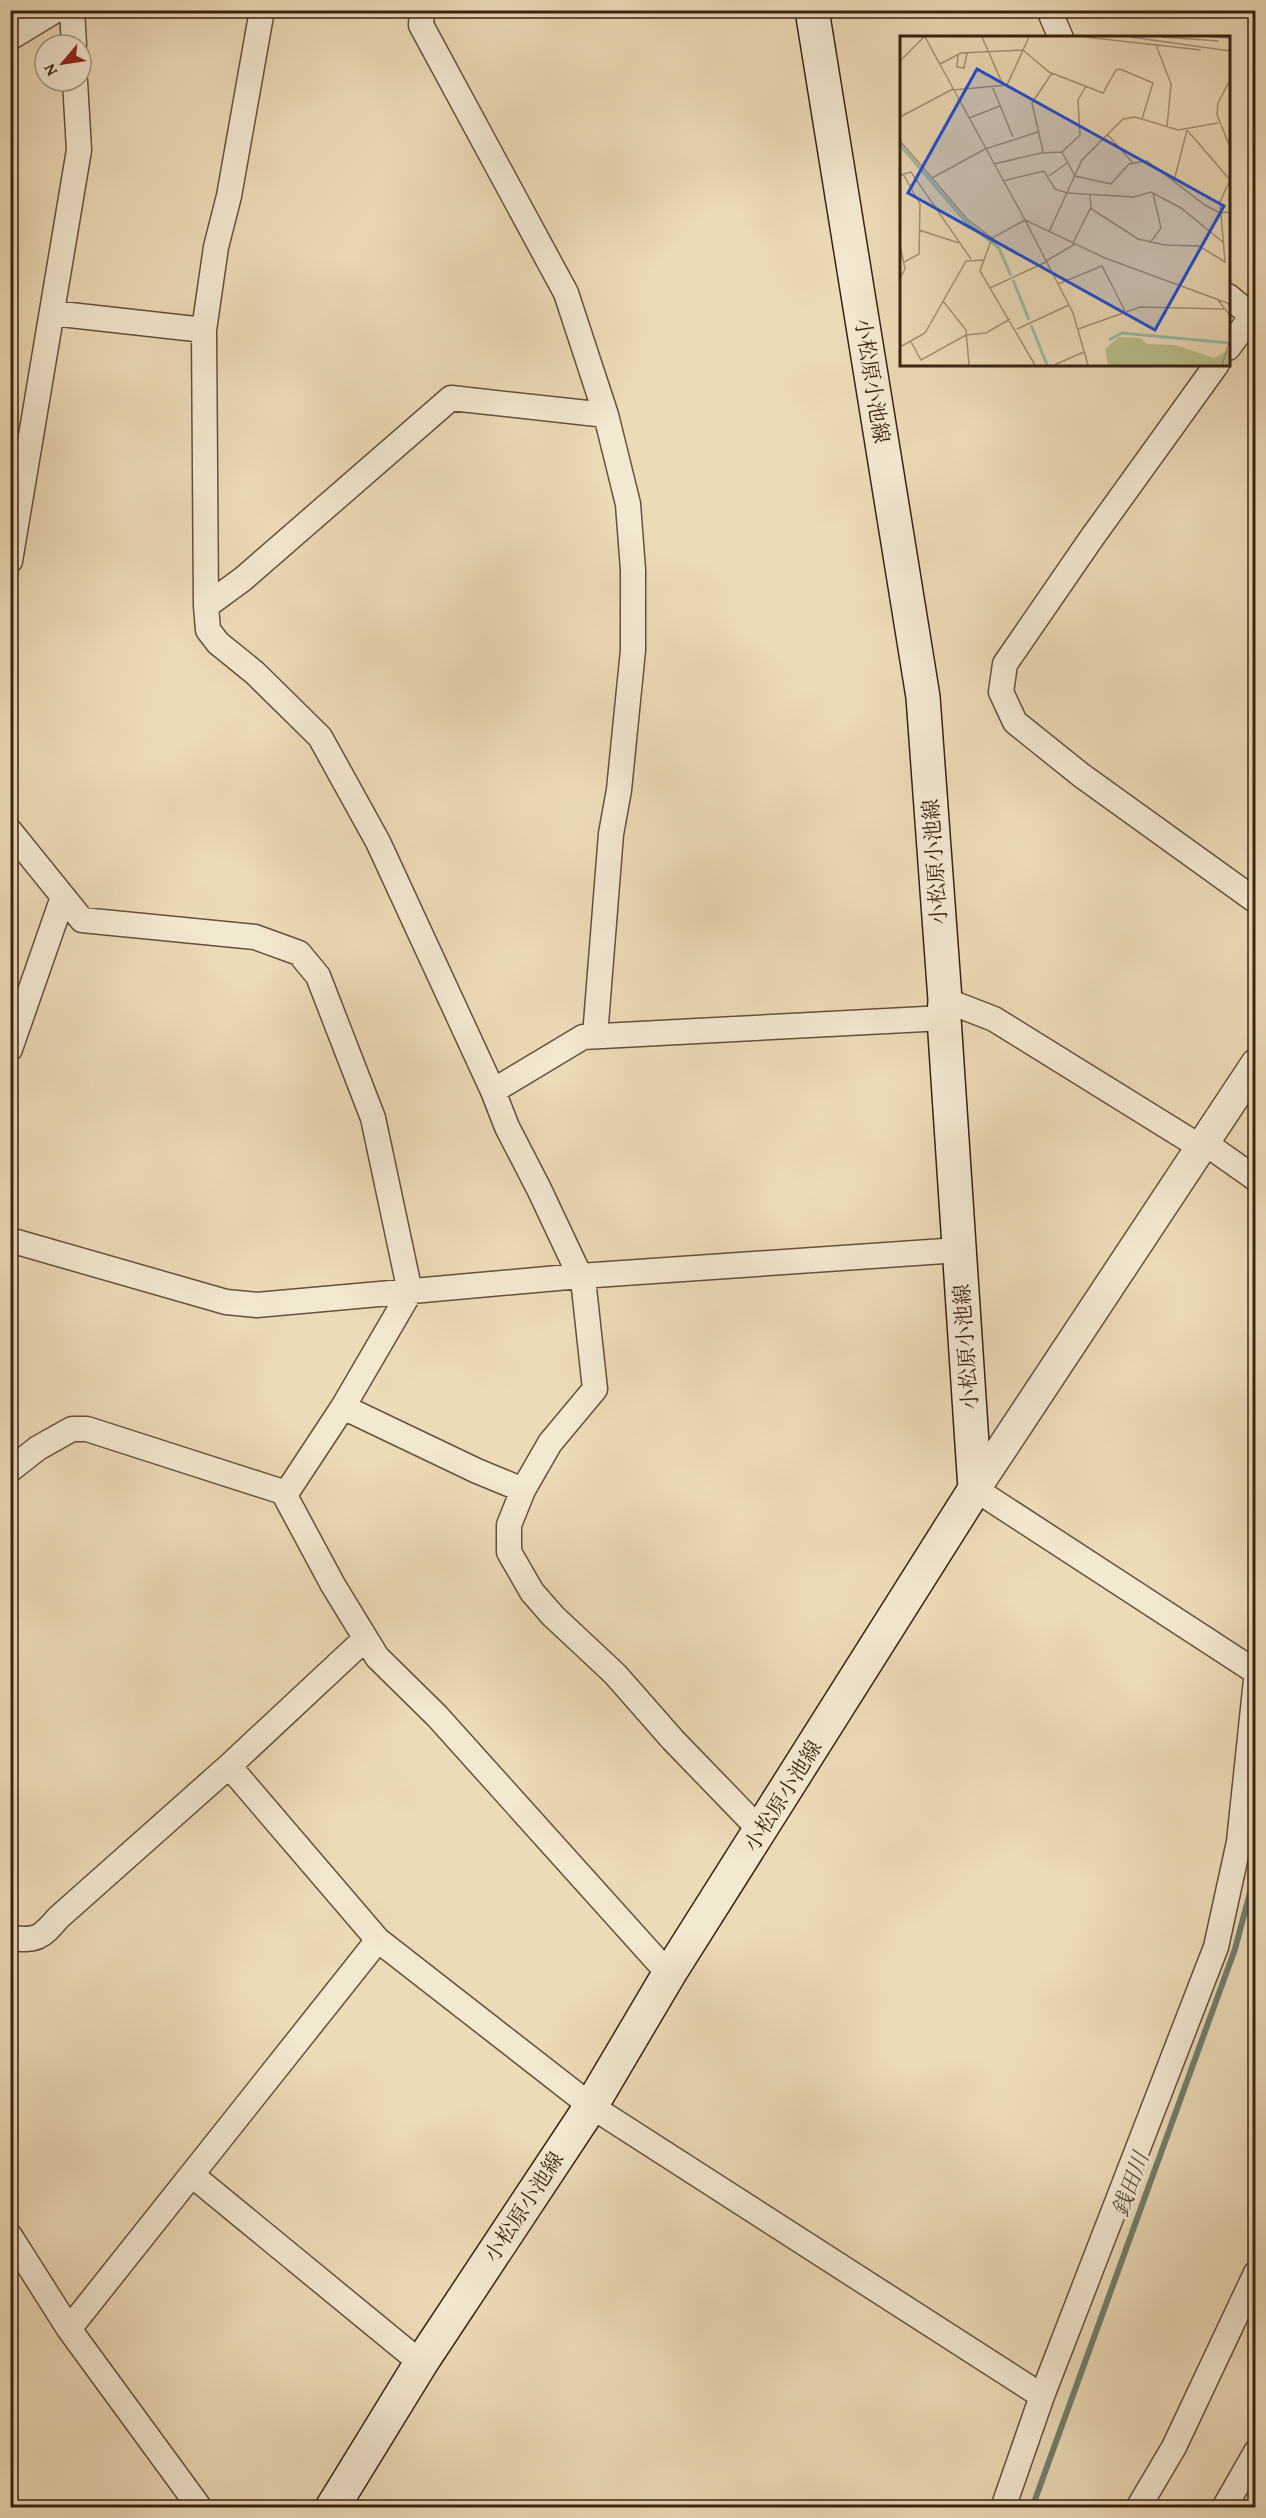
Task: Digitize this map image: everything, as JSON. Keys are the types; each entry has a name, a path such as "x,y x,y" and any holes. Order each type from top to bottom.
{"main road":[{"name":"小松原小池線","path":"332,2508 421,2363 591,2106 669,1974 975,1489 923,697 812,10"}],"street":[{"path":"10,38 56,10"},
{"path":"72,10 73,33"},
{"path":"262,10 229,196 216,247 204,330 208,630 218,643 255,673 320,737 378,842 493,1091 507,1127 539,1189 584,1288 595,1389 550,1443 524,1490 509,1525 510,1552 532,1592 553,1616 615,1674 673,1740 761,1831"},
{"path":"422,10 422,25 566,293 606,415 630,523 633,650 619,790 611,834 595,1036"},
{"path":"1049,10 1061,36"},
{"path":"10,561 16,498 52,314 79,150 76,93"},
{"path":"1230,298 1254,318 1230,346"},
{"path":"52,314 204,330"},
{"path":"1216,366 1090,539 1005,664 1001,692 1015,722 1056,755 1256,901"},
{"path":"206,606 243,579 451,398 606,415"},
{"path":"10,831 82,920 255,937 299,952 318,976 373,1118 410,1292 343,1407 288,1489 282,1492"},
{"path":"10,1049 63,897"},
{"path":"493,1091 583,1037 944,1009 993,1019 1256,1179"},
{"path":"1256,1064 975,1489 1256,1672"},
{"path":"10,1240 226,1302 257,1305 580,1276 959,1250"},
{"path":"343,1407 477,1471 524,1490"},
{"path":"10,1470 38,1448 72,1429 87,1429 282,1492 377,1657 437,1716 669,1974"},
{"path":"10,1938 32,1940 45,1933 57,1918 229,1766 365,1639"},
{"path":"1003,2508 1042,2396 1216,1947 1239,1842 1256,1680"},
{"path":"229,1766 378,1940 591,2106 1042,2396"},
{"path":"69,2329 378,1940"},
{"path":"192,2175 421,2363"},
{"path":"12,2243 69,2329 200,2508"},
{"path":"1138,2508 1174,2447 1256,2273"},
{"path":"1224,2508 1256,2452"}],"waterway":[{"name":"銭田川","path":"1032,2508 1235,1949 1256,1870"}]}
